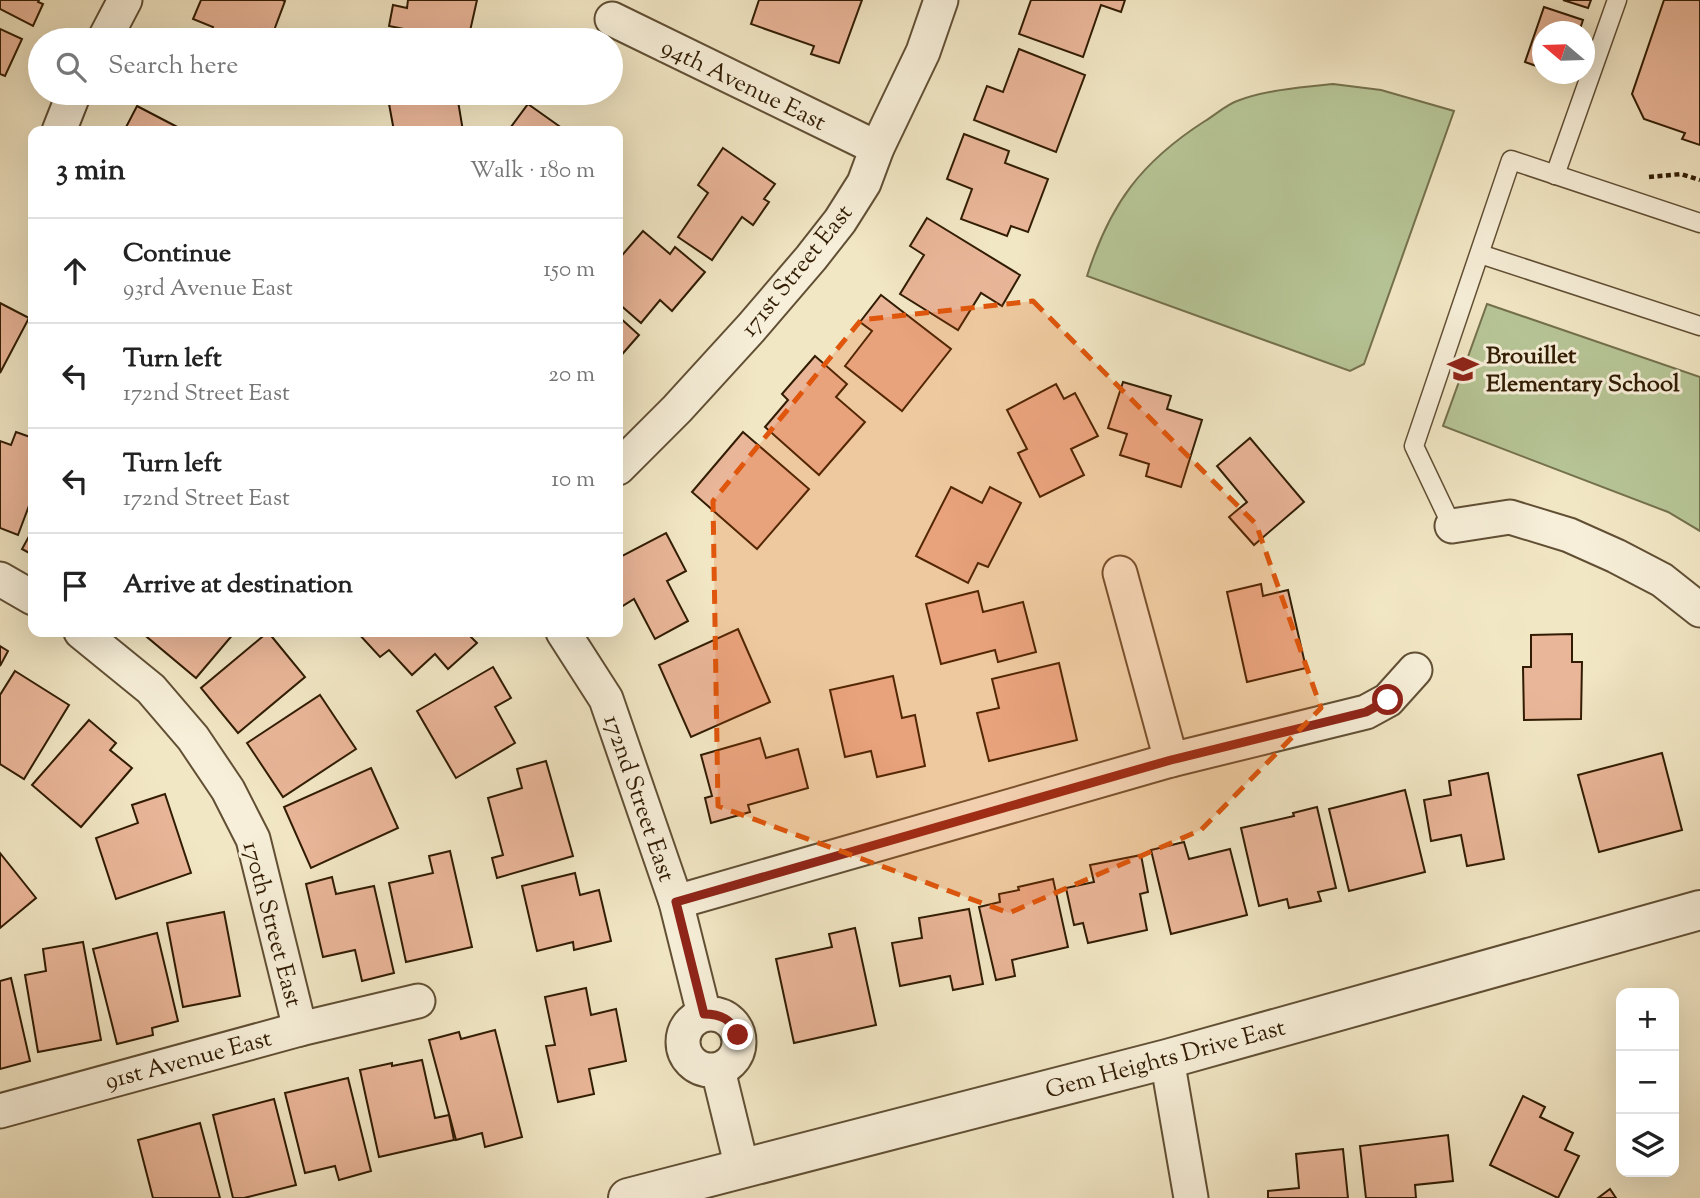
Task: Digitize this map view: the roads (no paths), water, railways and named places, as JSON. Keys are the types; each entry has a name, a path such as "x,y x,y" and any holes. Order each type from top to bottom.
{"street":[{"path":"110,28 125,0"},
{"name":"171st Street East","path":"623,463 677,409 811,258 840,221 864,183 877,148 923,52 941,0"},
{"name":"94th Avenue East","path":"612,19 877,148"},
{"path":"61,126 69,105"},
{"path":"1452,526 1510,517 1569,535 1662,580 1700,610"},
{"path":"1120,573 1171,760"},
{"path":"0,579 28,595"},
{"name":"170th Street East","path":"87,637 151,689 193,738 228,790 253,839 300,1029"},
{"name":"172nd Street East","path":"566,637 606,699 676,902 704,1014 726,1018 734,1025 738,1035 739,1046 735,1057 718,1070 742,1168"},
{"path":"676,902 1171,760 1366,712 1388,700 1415,670"},
{"name":"Gem Heights Drive East","path":"628,1198 1167,1059 1700,910"},
{"name":"91st Avenue East","path":"0,1111 300,1029 418,1001"},
{"path":"1167,1059 1191,1198"}],"lane":[{"path":"1555,175 1616,0"},
{"path":"1452,526 1414,446 1511,160 1700,223"},
{"path":"1480,254 1700,326"}],"place":[{"name":"Brouillet Elementary School","path":"1463,369"}]}
